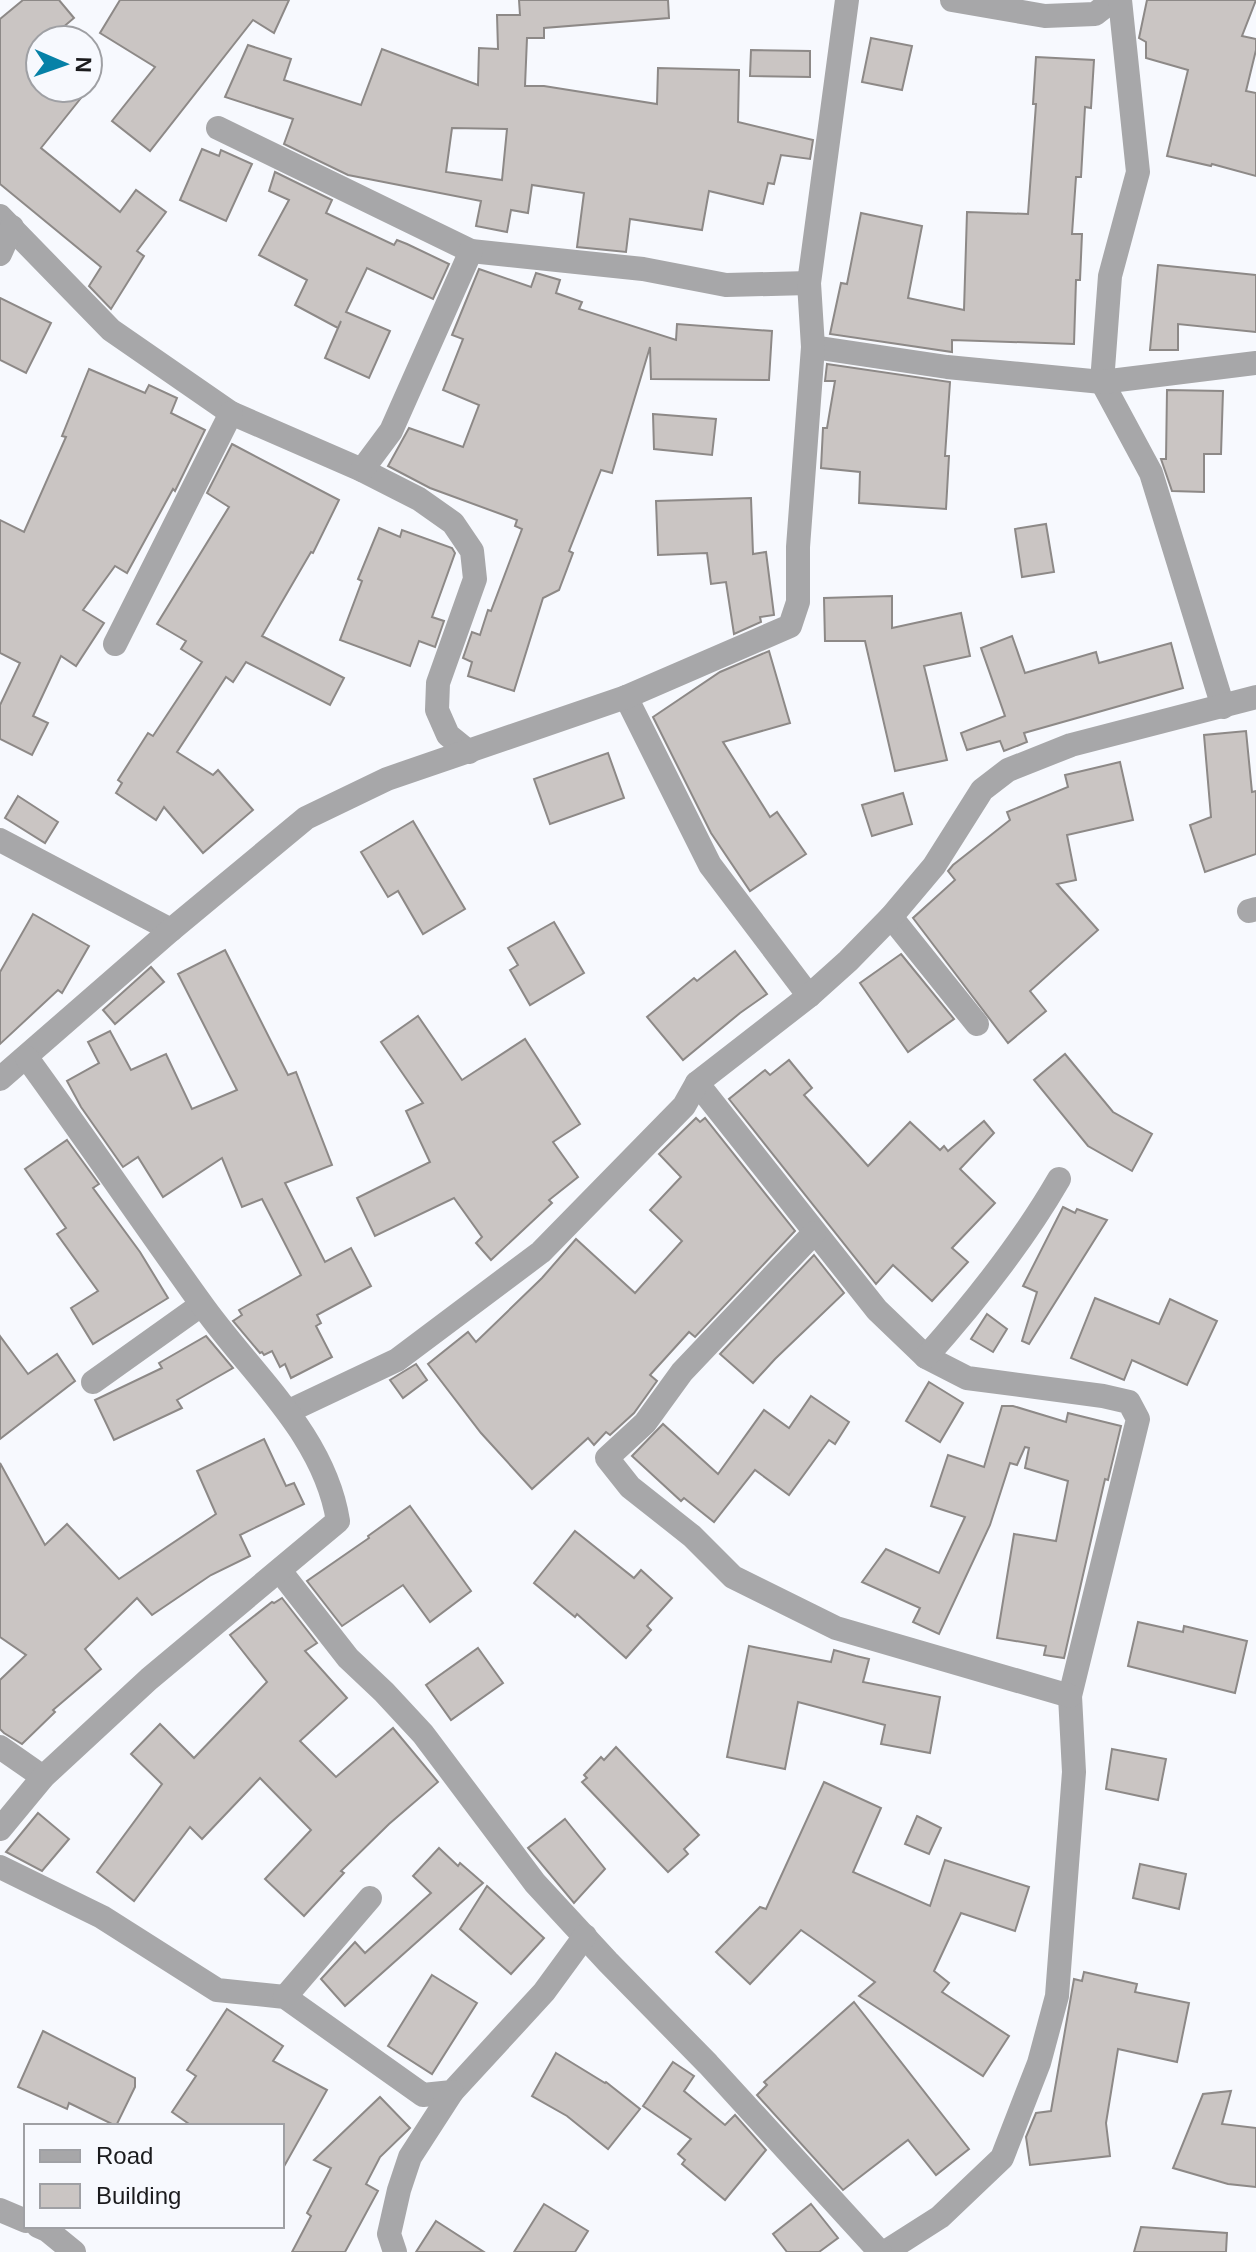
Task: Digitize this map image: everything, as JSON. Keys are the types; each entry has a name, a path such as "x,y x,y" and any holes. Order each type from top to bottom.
{"street":[{"path":"0,1079 306,818 387,779 626,697 790,626 798,602 798,547 813,347 809,283 847,0"},
{"path":"952,0 1045,16 1095,14 1113,0"},
{"path":"1120,0 1138,172 1110,276 1102,382 1151,473 1223,707"},
{"path":"218,128 471,251 643,269 726,285 809,283"},
{"path":"0,254 6,222"},
{"path":"6,222 111,330 231,413 362,470 419,499 453,523 472,551 475,579 438,683 437,710 448,735 469,752"},
{"path":"362,470 391,431 471,251"},
{"path":"813,347 947,367 1102,382 1256,363"},
{"path":"115,644 231,413"},
{"path":"626,697 710,865 809,996"},
{"path":"289,1411 397,1360 541,1252 684,1106 697,1083 809,996 891,917 934,866 982,790 1008,770 1071,745 1256,697"},
{"path":"0,840 171,930"},
{"path":"891,917 977,1024"},
{"path":"0,1829 43,1777 149,1679 338,1521 334,1493 289,1411 201,1305 27,1058"},
{"path":"280,1571 348,1658 423,1734 535,1883 883,2252 940,2217 1002,2158 1039,2063 1057,1996 1074,1772 1070,1696 1138,1419 1129,1402 967,1378 926,1357 877,1310 697,1083"},
{"path":"926,1357 970,1306 1059,1179"},
{"path":"814,1233 682,1372 645,1423 607,1458 630,1487 692,1536 733,1577 836,1628 1070,1696"},
{"path":"93,1382 201,1305"},
{"path":"0,1747 43,1777"},
{"path":"0,1867 102,1917 217,1990 285,1997 423,2095 452,2092"},
{"path":"285,1997 370,1898"},
{"path":"395,2252 389,2234 410,2157 452,2092 544,1992 585,1936"},
{"path":"0,2210 24,2220"},
{"path":"42,2228 74,2252"}],"building":[{"path":"23,0 59,0 74,18 67,24 24,24 24,104 76,104 41,148 120,212 136,190 166,212 137,251 144,256 111,309 89,286 101,267 0,184 0,19"},
{"path":"120,0 289,0 274,33 253,20 150,151 112,121 155,67 104,35 104,26"},
{"path":"519,0 668,0 669,18 544,28 544,38 527,38 525,86 544,86 657,104 658,68 739,70 738,122 813,140 810,159 781,155 774,184 768,183 763,204 709,191 702,230 630,219 626,252 577,247 584,193 532,185 528,213 511,210 507,232 476,226 481,201 348,175 284,144 293,119 225,97 248,45 291,59 284,80 361,105 382,49 478,85 479,48 498,49 497,15 520,15","holes":["452,128 507,129 502,180 446,172"]},
{"path":"1147,0 1256,0 1242,36 1256,39 1246,91 1256,93 1256,176 1167,156 1188,70 1146,58 1146,42 1139,38"},
{"path":"871,38 912,46 902,90 862,82"},
{"path":"751,50 810,51 810,77 750,76"},
{"path":"1036,57 1094,60 1091,108 1085,107 1081,177 1076,177 1072,234 1082,234 1080,280 1076,280 1074,344 952,340 952,352 830,334 841,283 847,284 861,213 922,226 908,298 964,310 967,212 1028,214"},
{"path":"202,149 219,156 221,150 252,164 226,221 180,200"},
{"path":"275,172 332,200 326,213 394,245 397,240 449,264 433,299 367,268 346,312 390,331 369,378 325,358 338,328 295,305 307,280 259,255 289,200 269,191"},
{"path":"1158,265 1256,275 1256,332 1178,324 1178,350 1150,350"},
{"path":"479,269 531,287 536,273 560,280 556,293 582,302 579,309 676,340 677,324 772,331 769,380 651,379 650,347 612,473 601,470 569,551 573,553 559,590 543,598 514,691 468,676 472,662 463,658 472,632 480,635 488,610 491,611 522,529 515,526 517,520 430,488 388,466 409,428 463,447 479,405 443,390 463,339 452,335"},
{"path":"0,298 51,323 26,373 0,360"},
{"path":"827,364 950,382 945,456 949,456 946,509 859,503 860,472 821,468 823,428 827,428 835,381 825,381"},
{"path":"89,369 145,393 149,385 177,398 171,413 205,430 175,491 173,489 127,573 115,566 83,610 104,623 76,666 61,656 33,716 48,723 32,755 0,739 0,705 20,663 0,653 0,520 24,532 66,437 62,436"},
{"path":"1167,390 1223,391 1221,454 1204,454 1204,492 1172,491 1161,459 1166,459"},
{"path":"653,414 716,419 712,455 654,449"},
{"path":"232,444 339,500 313,553 262,636 344,678 330,705 246,662 233,682 226,677 177,752 213,775 218,770 253,810 203,853 164,807 156,820 116,793 122,783 118,780 148,733 153,736 202,662 181,649 186,641 157,624 229,507 207,493"},
{"path":"751,498 753,554 766,552 774,615 760,617 761,622 734,634 726,582 711,584 707,553 658,555 656,501"},
{"path":"1046,524 1054,572 1022,577 1015,529"},
{"path":"379,528 400,537 402,530 452,548 455,553 432,617 444,621 435,647 419,641 410,666 340,640 362,581 358,579"},
{"path":"892,596 892,628 961,613 970,656 924,666 947,760 895,771 865,641 825,641 824,598"},
{"path":"1012,636 1025,673 1096,652 1099,663 1171,643 1183,688 1024,733 1027,742 1004,751 1000,741 967,750 961,733 1005,716 981,648"},
{"path":"769,651 790,723 723,742 770,817 777,812 806,854 750,891 711,833 653,717 720,672"},
{"path":"1246,731 1252,792 1256,791 1256,854 1205,872 1190,825 1211,817 1204,735"},
{"path":"608,753 624,798 550,824 534,779"},
{"path":"1120,762 1133,820 1067,835 1076,880 1057,884 1098,930 1030,991 1046,1011 1008,1043 913,918 955,880 948,871 953,865 1010,820 1007,812 1068,787 1065,775"},
{"path":"903,793 912,824 872,836 862,805"},
{"path":"18,796 58,822 45,843 5,818"},
{"path":"413,821 465,909 423,934 398,891 388,897 361,852"},
{"path":"33,914 89,946 62,993 58,990 0,1044 0,972"},
{"path":"554,922 584,973 530,1005 510,970 518,965 508,948"},
{"path":"225,950 288,1075 296,1072 332,1165 285,1183 325,1262 351,1248 371,1286 317,1315 321,1323 316,1326 332,1357 291,1378 285,1364 280,1367 272,1351 264,1355 260,1353 233,1321 242,1315 239,1310 301,1275 262,1199 242,1207 222,1158 163,1197 138,1157 123,1167 81,1107 67,1081 99,1063 88,1042 110,1031 131,1070 166,1054 192,1109 237,1090 178,974"},
{"path":"735,951 767,994 683,1060 647,1017 694,978 697,981"},
{"path":"901,954 954,1019 908,1052 860,983"},
{"path":"151,967 164,982 115,1024 103,1010"},
{"path":"418,1016 462,1080 525,1039 580,1124 553,1142 578,1177 549,1200 552,1203 491,1260 476,1243 482,1237 454,1198 375,1236 357,1198 430,1162 406,1111 423,1103 381,1042"},
{"path":"1065,1054 1113,1112 1152,1134 1132,1171 1088,1146 1034,1080"},
{"path":"789,1060 812,1088 804,1095 868,1166 910,1122 940,1150 944,1146 948,1151 984,1121 994,1133 960,1169 995,1203 952,1248 968,1262 932,1301 893,1265 876,1284 729,1099 765,1070 770,1075"},
{"path":"696,1118 700,1122 705,1118 795,1231 695,1337 689,1332 650,1375 657,1381 634,1413 610,1435 606,1432 594,1445 588,1438 532,1489 481,1433 428,1364 468,1332 476,1342 542,1278 576,1239 635,1293 682,1241 650,1210 681,1177 659,1154"},
{"path":"67,1140 99,1184 93,1188 140,1252 168,1298 93,1344 71,1308 98,1291 57,1234 66,1228 25,1169"},
{"path":"1063,1207 1107,1220 1029,1344 1022,1341 1037,1292 1023,1286"},
{"path":"814,1255 844,1293 753,1383 720,1354"},
{"path":"1095,1298 1159,1324 1170,1299 1217,1321 1187,1385 1132,1360 1124,1380 1071,1358"},
{"path":"987,1314 1007,1329 993,1352 971,1339"},
{"path":"0,1336 28,1374 57,1354 75,1381 0,1439"},
{"path":"206,1336 233,1368 177,1400 182,1408 114,1440 95,1400 162,1368 159,1363"},
{"path":"416,1364 427,1380 403,1398 390,1380"},
{"path":"929,1382 963,1403 940,1442 906,1421"},
{"path":"811,1396 849,1422 835,1444 829,1440 789,1495 755,1470 714,1522 684,1498 681,1501 632,1456 663,1424 718,1474 764,1410 789,1428"},
{"path":"1002,1406 1013,1406 1066,1422 1068,1413 1121,1426 1108,1480 1105,1479 1064,1658 1044,1655 1046,1646 997,1638 1014,1534 1056,1541 1068,1481 1025,1468 1029,1448 1025,1447 1017,1465 1010,1463 990,1525 939,1634 913,1622 920,1608 862,1582 886,1549 939,1573 965,1517 931,1506 948,1455 984,1467"},
{"path":"264,1439 286,1486 294,1483 304,1504 240,1535 250,1556 211,1575 152,1615 137,1598 85,1649 101,1669 53,1710 55,1712 22,1744 4,1733 0,1729 0,1680 26,1655 0,1637 0,1463 45,1545 67,1524 119,1579 216,1514 197,1471"},
{"path":"410,1506 471,1591 430,1622 403,1585 342,1626 307,1581"},
{"path":"575,1531 634,1578 641,1570 672,1598 647,1626 651,1630 626,1658 577,1614 575,1617 534,1583"},
{"path":"282,1598 317,1643 305,1651 347,1698 300,1741 336,1777 393,1728 438,1782 341,1871 344,1873 304,1916 265,1879 311,1830 260,1778 202,1839 190,1827 134,1901 97,1872 162,1784 131,1754 160,1724 194,1758 267,1682 230,1635 272,1602"},
{"path":"1138,1622 1183,1632 1184,1626 1247,1641 1235,1693 1128,1666"},
{"path":"749,1646 831,1662 834,1650 869,1659 863,1682 940,1697 930,1753 881,1744 885,1725 798,1702 785,1769 727,1757"},
{"path":"478,1648 503,1683 451,1720 426,1685"},
{"path":"616,1747 699,1835 684,1849 688,1854 668,1872 582,1782 587,1778 584,1775 601,1757 604,1760"},
{"path":"1112,1749 1166,1759 1158,1800 1106,1789"},
{"path":"824,1782 881,1808 853,1872 930,1906 945,1860 1029,1887 1015,1931 961,1913 934,1971 949,1983 942,1992 1009,2036 983,2076 859,1996 875,1982 801,1930 750,1984 716,1952 760,1907 766,1909"},
{"path":"38,1813 69,1839 42,1871 6,1852"},
{"path":"917,1816 941,1828 929,1854 905,1844"},
{"path":"565,1819 605,1869 574,1903 528,1848"},
{"path":"439,1848 483,1883 345,2006 321,1979 355,1942 365,1953 431,1893 413,1876"},
{"path":"1140,1864 1186,1874 1179,1909 1133,1898"},
{"path":"487,1886 544,1938 511,1974 460,1929"},
{"path":"1084,1972 1137,1984 1135,1992 1189,2003 1177,2062 1118,2049 1106,2123 1110,2156 1030,2165 1026,2137 1036,2113 1051,2111 1074,1979 1082,1981"},
{"path":"432,1975 477,2003 432,2074 388,2046"},
{"path":"854,2002 969,2149 936,2175 908,2140 843,2190 757,2095 767,2085 764,2082"},
{"path":"227,2009 283,2046 273,2061 327,2090 284,2166 284,2124 189,2124 172,2112 196,2076 187,2070"},
{"path":"43,2031 135,2078 135,2087 117,2124 69,2103 67,2109 18,2087"},
{"path":"556,2053 606,2082 640,2109 608,2149 567,2116 532,2096"},
{"path":"673,2062 694,2076 684,2091 725,2125 735,2115 766,2150 725,2200 682,2164 685,2160 678,2154 691,2139 643,2106"},
{"path":"1231,2091 1222,2124 1256,2128 1256,2187 1228,2184 1173,2168 1203,2094"},
{"path":"380,2097 410,2128 380,2157 366,2184 378,2191 345,2252 292,2252 311,2216 307,2213 331,2168 314,2160"},
{"path":"544,2204 588,2231 575,2252 514,2252"},
{"path":"811,2204 838,2238 819,2252 787,2252 773,2234"},
{"path":"436,2221 484,2252 416,2252"},
{"path":"1141,2227 1227,2233 1226,2252 1134,2252"}]}
